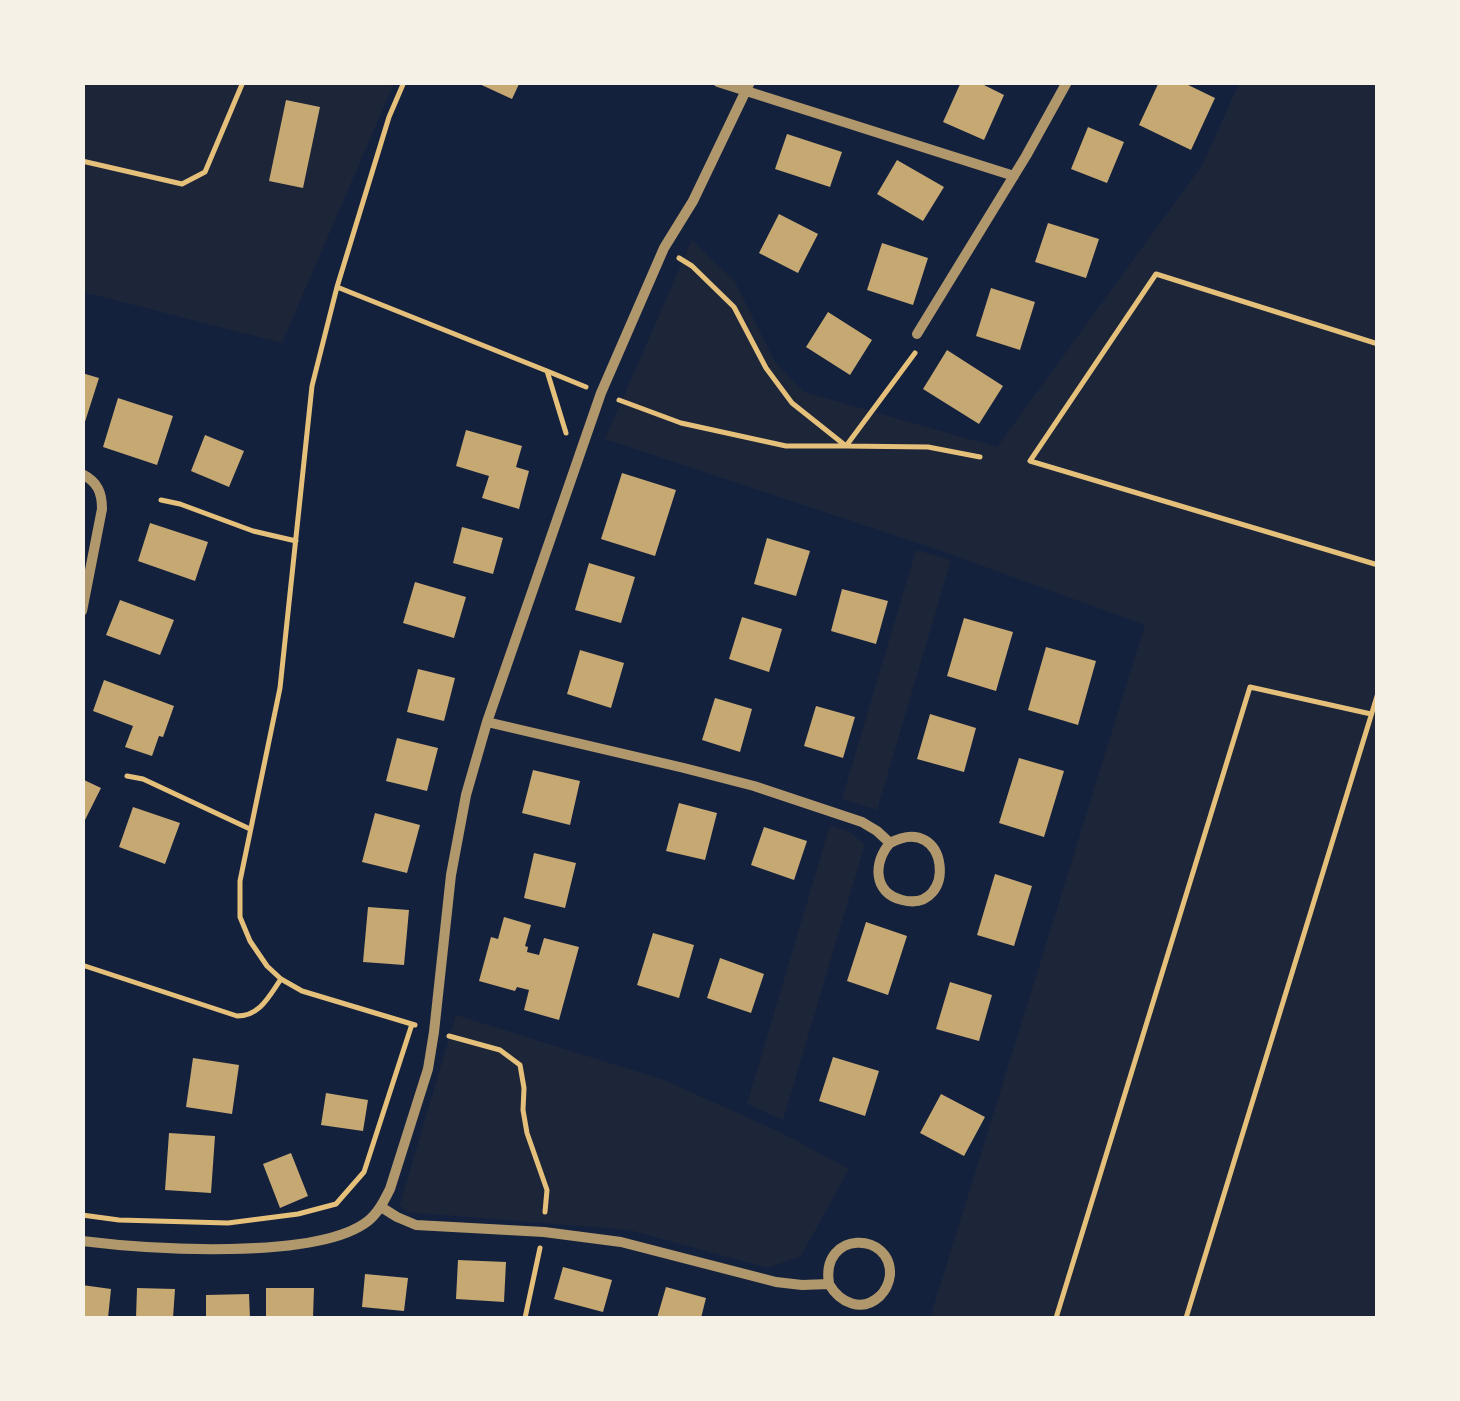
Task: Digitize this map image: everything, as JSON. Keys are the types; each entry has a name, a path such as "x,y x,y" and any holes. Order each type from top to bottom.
{"street":[{"path":"718,82 748,87 1014,176"},
{"path":"917,334 1067,82"},
{"path":"82,1242 181,1249 289,1245 352,1231 381,1207 428,1069 451,875 486,722 601,393 664,248 693,202 748,87"},
{"path":"82,474 98,486 102,498 82,610"},
{"path":"486,722 754,786 862,822 890,843"},
{"path":"907,837 919,838 938,854 940,878 930,894 921,899 902,900 884,888 877,869 879,858 890,843 907,837"},
{"path":"381,1207 416,1225 544,1232 621,1242 776,1282 829,1284"},
{"path":"862,1242 880,1250 887,1259 890,1280 885,1291 866,1304 844,1301 829,1284 830,1261 842,1246 862,1242"}],"path":[{"path":"82,161 182,184 205,172 243,82"},
{"path":"404,82 388,117 312,386 280,688 240,881 240,917 267,966 302,991 500,1050 520,1065 527,1133 546,1190 544,1232 525,1318"},
{"path":"664,248 692,266 734,306 766,368 792,403 846,446"},
{"path":"1378,344 1156,274 1030,461 1378,565"},
{"path":"337,287 681,424 786,446 928,447 980,456"},
{"path":"846,446 915,353 917,334"},
{"path":"547,371 577,468"},
{"path":"161,500 252,531 296,541"},
{"path":"1056,1318 1250,687 1370,714"},
{"path":"1186,1318 1378,693"},
{"path":"127,776 143,779 250,829"},
{"path":"82,964 238,1016 250,1016 260,1008 281,978"},
{"path":"82,1215 228,1223 298,1214 336,1204 364,1172 412,1024"}],"shaded area":[{"path":"82,83 394,83 282,343 83,292"},
{"path":"1239,83 1377,83 1377,1318 930,1318 1145,625 936,549 605,439 692,240 735,282 775,362 804,392 997,447 1203,164"},
{"path":"916,550 951,560 877,810 842,799"},
{"path":"830,825 865,844 783,1120 747,1104"},
{"path":"456,1015 664,1080 782,1133 849,1169 801,1256 768,1268 629,1230 406,1212 400,1204"}],"building":[{"path":"475,82 520,82 512,99"},
{"path":"961,82 978,82 1004,95 984,140 943,122"},
{"path":"1159,82 1182,82 1215,98 1191,150 1139,125"},
{"path":"286,100 320,107 303,188 269,181"},
{"path":"1088,127 1124,142 1107,183 1071,169"},
{"path":"787,134 842,152 830,187 775,169"},
{"path":"897,160 944,187 923,221 877,194"},
{"path":"779,214 818,234 798,273 759,253"},
{"path":"1048,223 1099,239 1086,278 1035,262"},
{"path":"882,243 928,258 913,305 867,290"},
{"path":"991,288 1035,302 1020,350 976,336"},
{"path":"828,312 872,340 850,375 806,347"},
{"path":"947,350 1003,386 979,424 923,389"},
{"path":"82,373 99,378 83,428 82,428"},
{"path":"118,398 173,416 157,465 103,447"},
{"path":"466,430 522,446 516,467 529,471 519,509 482,498 489,476 456,466"},
{"path":"205,435 244,451 229,487 191,471"},
{"path":"622,473 676,490 655,556 601,539"},
{"path":"150,523 208,542 195,581 138,561"},
{"path":"462,527 503,538 493,574 453,563"},
{"path":"767,538 810,551 796,596 754,584"},
{"path":"589,563 635,577 621,623 575,610"},
{"path":"415,582 466,597 454,638 403,623"},
{"path":"842,589 888,601 876,644 831,631"},
{"path":"120,600 174,620 160,655 106,635"},
{"path":"742,617 782,629 769,672 729,659"},
{"path":"964,618 1013,632 996,691 947,676"},
{"path":"1046,647 1096,661 1078,725 1028,710"},
{"path":"580,650 624,663 611,708 567,694"},
{"path":"418,669 455,678 444,721 407,712"},
{"path":"104,680 174,706 152,756 125,747 133,726 93,711"},
{"path":"715,698 752,709 740,752 702,740"},
{"path":"816,706 855,717 843,758 804,746"},
{"path":"930,714 976,728 964,772 917,759"},
{"path":"397,738 438,748 427,791 386,781"},
{"path":"1019,758 1064,771 1044,837 999,823"},
{"path":"533,770 580,781 570,825 522,813"},
{"path":"82,779 101,788 82,826"},
{"path":"679,803 717,813 705,860 666,851"},
{"path":"133,807 180,823 165,864 119,847"},
{"path":"375,813 420,825 407,873 362,862"},
{"path":"764,827 807,841 794,880 751,865"},
{"path":"534,853 576,863 565,908 524,898"},
{"path":"995,874 1032,886 1014,946 977,935"},
{"path":"368,907 409,910 404,965 363,962"},
{"path":"504,917 531,925 527,952 539,955 544,938 579,947 559,1020 524,1010 529,990 517,987 515,991 479,981 491,937 498,939"},
{"path":"866,922 907,936 888,995 847,981"},
{"path":"653,933 694,945 679,998 637,985"},
{"path":"720,958 764,974 751,1013 707,998"},
{"path":"950,982 992,995 979,1041 936,1029"},
{"path":"833,1057 879,1071 865,1116 819,1101"},
{"path":"193,1058 239,1065 232,1114 186,1107"},
{"path":"326,1093 368,1100 363,1131 321,1125"},
{"path":"941,1094 985,1117 964,1156 920,1133"},
{"path":"169,1133 215,1136 211,1193 165,1190"},
{"path":"291,1153 308,1196 280,1208 263,1164"},
{"path":"458,1260 506,1262 504,1302 456,1299"},
{"path":"563,1267 612,1280 603,1312 554,1299"},
{"path":"365,1274 408,1278 404,1311 362,1307"},
{"path":"82,1285 111,1289 108,1318 82,1318"},
{"path":"666,1287 706,1298 701,1318 657,1318"},
{"path":"137,1288 175,1289 173,1318 136,1318"},
{"path":"266,1288 314,1288 313,1318 266,1318"},
{"path":"249,1294 250,1318 206,1318 206,1295"}]}
